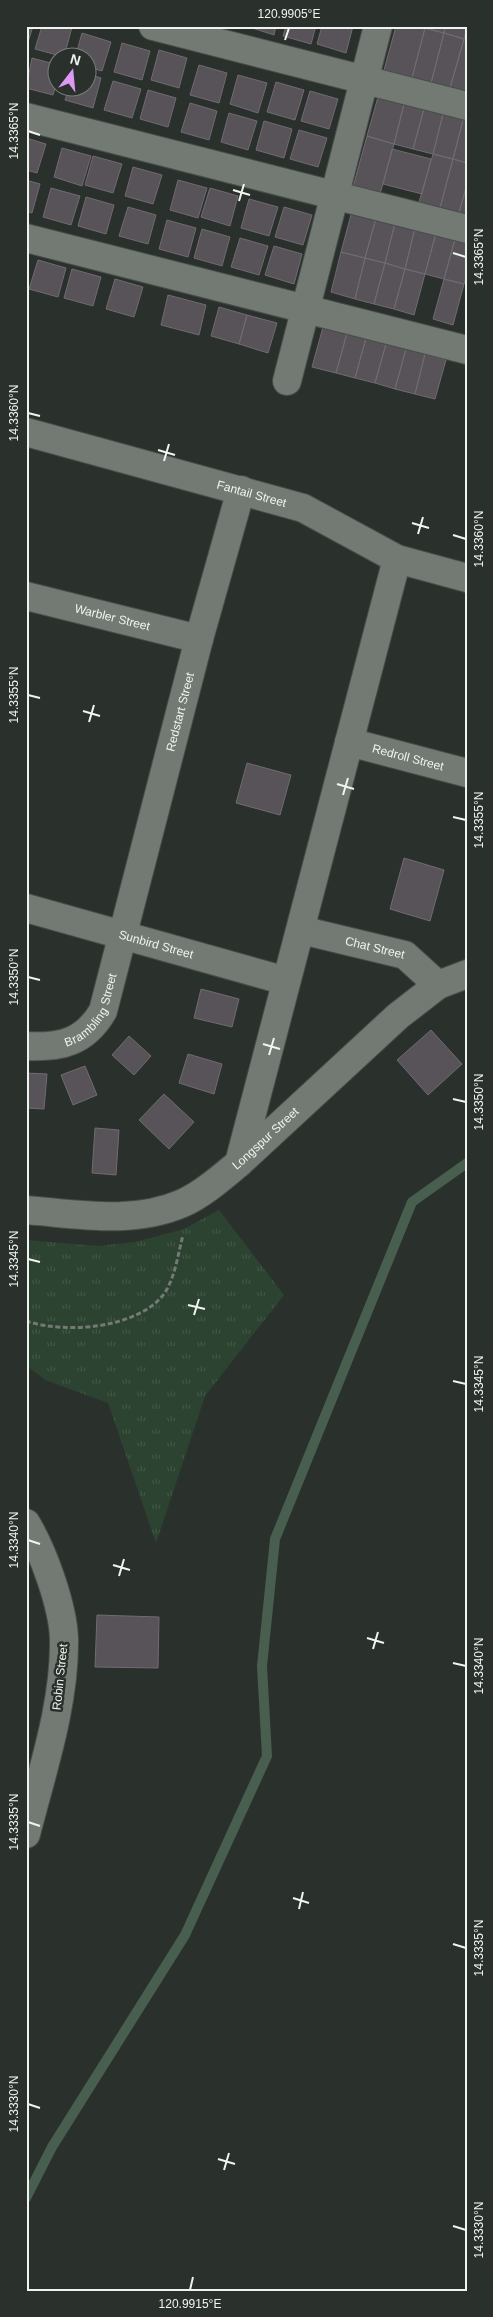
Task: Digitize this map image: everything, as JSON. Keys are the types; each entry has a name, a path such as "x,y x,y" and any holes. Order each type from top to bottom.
{"street":[{"path":"153,26 467,106"},
{"path":"287,381 378,26"},
{"path":"26,117 467,229"},
{"path":"26,238 467,350"},
{"name":"Fantail Street","path":"26,432 304,508 397,559 467,578"},
{"name":"Redstart Street","path":"124,935 199,639 241,490"},
{"path":"239,1162 397,559"},
{"name":"Warbler Street","path":"26,596 199,639"},
{"name":"Redroll Street","path":"349,742 467,773"},
{"name":"Sunbird Street","path":"26,908 286,981"},
{"name":"Chat Street","path":"301,930 405,955 438,985"},
{"name":"Brambling Street","path":"26,1046 48,1047 68,1043 95,1026 103,1011 124,935"},
{"name":"Longspur Street","path":"26,1210 115,1217 156,1212 184,1202 213,1184 239,1162 398,1016 438,985 467,974"},
{"name":"Robin Street","path":"26,1523 34,1536 53,1583 64,1638 58,1704 26,1834"}],"path":[{"path":"26,1321 58,1326 98,1326 125,1321 148,1309 164,1293 174,1269 184,1229 184,1202"}],"green space":[{"path":"219,1210 284,1295 205,1396 156,1543 108,1403 45,1380 26,1365 26,1240 98,1246 135,1242 184,1229"}],"building":[{"path":"26,26 33,26 26,49"},
{"path":"42,26 72,27 66,48 48,48 48,53 35,49"},
{"path":"246,26 276,26 274,35"},
{"path":"286,26 316,26 311,44 283,36"},
{"path":"322,26 353,26 346,53 317,44"},
{"path":"396,26 425,28 412,78 384,70"},
{"path":"425,26 445,26 444,33 425,28"},
{"path":"445,26 467,26 464,39 444,33"},
{"path":"425,28 444,33 431,83 412,78"},
{"path":"82,33 111,42 102,71 98,70 98,48 78,48"},
{"path":"444,33 464,39 450,88 431,83"},
{"path":"464,39 467,40 467,93 450,88"},
{"path":"122,43 150,51 142,80 114,72"},
{"path":"159,50 187,58 179,88 151,80"},
{"path":"32,58 48,62 48,94 26,88"},
{"path":"199,65 227,73 219,103 190,95"},
{"path":"238,75 267,83 258,113 230,104"},
{"path":"98,77 101,78 98,89"},
{"path":"113,81 141,89 132,118 104,110"},
{"path":"276,82 304,90 295,120 267,112"},
{"path":"148,90 176,98 168,127 140,119"},
{"path":"310,91 338,99 329,129 301,121"},
{"path":"378,97 404,104 394,144 367,136"},
{"path":"66,98 96,98 93,108 65,100"},
{"path":"190,103 217,111 209,140 181,132"},
{"path":"404,104 424,109 413,149 394,144"},
{"path":"424,109 443,114 433,154 413,149"},
{"path":"229,113 257,121 248,150 221,142"},
{"path":"443,114 463,120 453,159 433,154"},
{"path":"463,120 467,120 467,163 453,159"},
{"path":"264,121 292,129 284,158 256,150"},
{"path":"299,130 327,138 318,167 290,159"},
{"path":"367,136 394,144 380,194 353,187"},
{"path":"26,138 46,144 37,173 26,170"},
{"path":"62,148 91,156 82,186 54,177"},
{"path":"392,149 431,159 422,194 383,184"},
{"path":"433,154 453,159 440,208 419,202"},
{"path":"93,156 122,164 113,193 85,185"},
{"path":"453,159 467,163 467,184 459,213 440,208"},
{"path":"133,167 162,175 153,204 125,196"},
{"path":"26,180 40,184 32,213 26,211"},
{"path":"178,180 207,188 198,218 170,210"},
{"path":"467,184 467,215 459,213"},
{"path":"51,188 80,196 71,225 43,217"},
{"path":"210,188 238,196 230,226 201,217"},
{"path":"86,197 114,205 106,234 78,226"},
{"path":"249,199 278,207 269,236 241,228"},
{"path":"128,207 156,215 148,244 119,236"},
{"path":"284,207 312,215 303,245 275,237"},
{"path":"352,211 376,218 365,258 341,252"},
{"path":"376,218 395,223 385,263 365,258"},
{"path":"167,220 196,228 188,257 159,249"},
{"path":"395,223 415,228 405,269 385,263"},
{"path":"415,228 436,233 425,274 405,269"},
{"path":"202,229 230,237 222,266 194,258"},
{"path":"436,233 455,239 444,279 425,274"},
{"path":"240,238 268,246 259,275 231,267"},
{"path":"455,239 467,242 467,274 464,284 444,279"},
{"path":"274,246 302,254 294,284 265,275"},
{"path":"341,252 365,258 355,299 331,292"},
{"path":"365,258 385,263 374,304 355,299"},
{"path":"38,260 66,268 58,297 29,289"},
{"path":"385,263 405,269 394,309 374,304"},
{"path":"72,269 101,277 93,306 64,298"},
{"path":"405,269 425,274 414,315 394,309"},
{"path":"115,279 143,287 134,317 106,309"},
{"path":"444,279 464,284 453,325 433,319"},
{"path":"168,295 206,305 199,335 161,325"},
{"path":"219,307 247,315 239,344 211,336"},
{"path":"247,315 277,323 268,353 239,344"},
{"path":"323,327 347,333 336,373 312,367"},
{"path":"347,333 366,338 355,378 336,373"},
{"path":"366,338 386,344 375,383 355,378"},
{"path":"386,344 406,349 395,389 375,383"},
{"path":"406,349 425,354 415,394 395,389"},
{"path":"425,354 446,360 435,399 415,394"},
{"path":"247,763 291,775 280,815 236,803"},
{"path":"404,858 444,870 430,921 390,909"},
{"path":"201,989 239,999 232,1027 194,1018"},
{"path":"431,1030 462,1064 428,1095 397,1060"},
{"path":"129,1036 151,1056 134,1075 112,1055"},
{"path":"188,1054 222,1064 214,1094 179,1083"},
{"path":"85,1066 97,1095 73,1105 61,1075"},
{"path":"26,1073 47,1074 44,1109 26,1108"},
{"path":"164,1094 194,1122 169,1149 139,1120"},
{"path":"95,1128 119,1130 116,1175 92,1173"},
{"path":"97,1615 159,1617 158,1668 95,1667"}],"waterway":[{"path":"26,2198 52,2147 185,1935 267,1756 262,1666 275,1539 412,1202 467,1163"}]}
